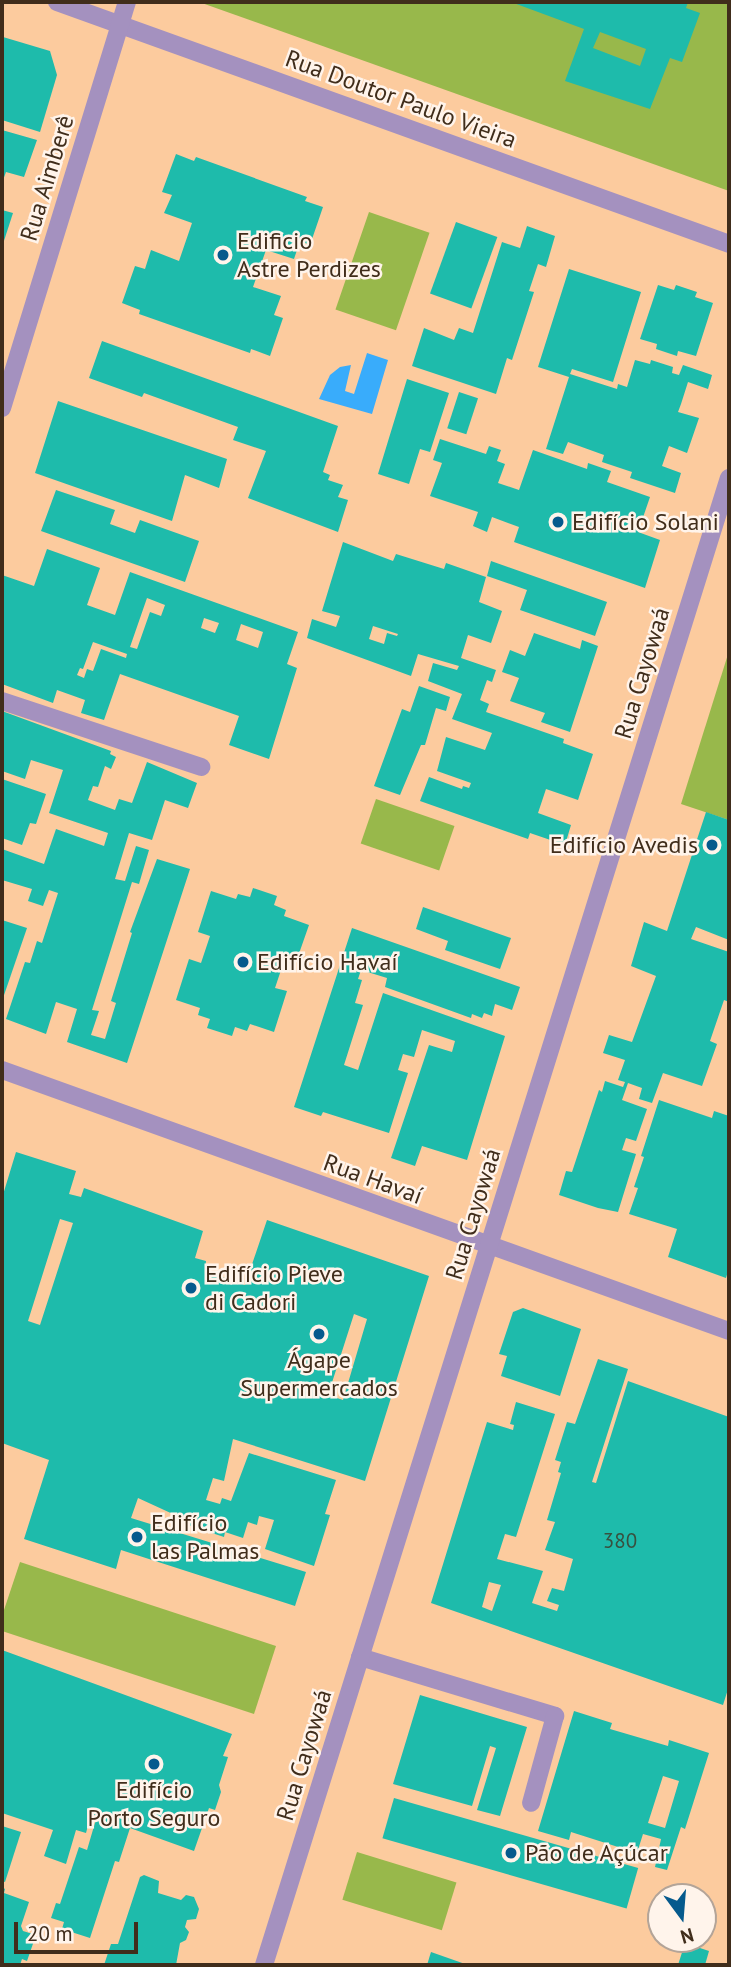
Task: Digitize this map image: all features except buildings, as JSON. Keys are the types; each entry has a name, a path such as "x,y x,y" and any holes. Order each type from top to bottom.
{"street":[{"name":"Rua Doutor Paulo Vieira","path":"57,2 729,244"},
{"name":"Rua Aimberê","path":"2,406 127,2"},
{"name":"Rua Cayowaá","path":"264,1965 729,478"},
{"path":"2,701 201,767"},
{"name":"Rua Havaí","path":"2,1070 729,1331"},
{"path":"360,1657 555,1716 531,1803"}],"green space":[{"path":"199,2 729,2 729,191"},
{"path":"369,212 430,233 396,330 335,309"},
{"path":"729,651 729,820 681,804"},
{"path":"376,799 454,826 439,870 361,843"},
{"path":"20,1562 276,1646 254,1714 2,1631 2,1616"},
{"path":"357,1852 456,1882 442,1930 342,1900"}],"water":[{"path":"367,353 388,360 372,414 319,399 330,375 340,367 351,365 345,391 354,394"}],"place":[{"name":"Edificio Astre Perdizes","path":"223,255"},
{"name":"Edifício Solani","path":"558,522"},
{"name":"Edifício Avedis","path":"712,845"},
{"name":"Edifício Havaí","path":"243,962"},
{"name":"Edifício Pieve di Cadori","path":"191,1288"},
{"name":"Ágape Supermercados","path":"319,1334"},
{"name":"Edifício las Palmas","path":"137,1537"},
{"name":"Edifício Porto Seguro","path":"154,1764"},
{"name":"Pão de Açúcar","path":"511,1853"}]}
